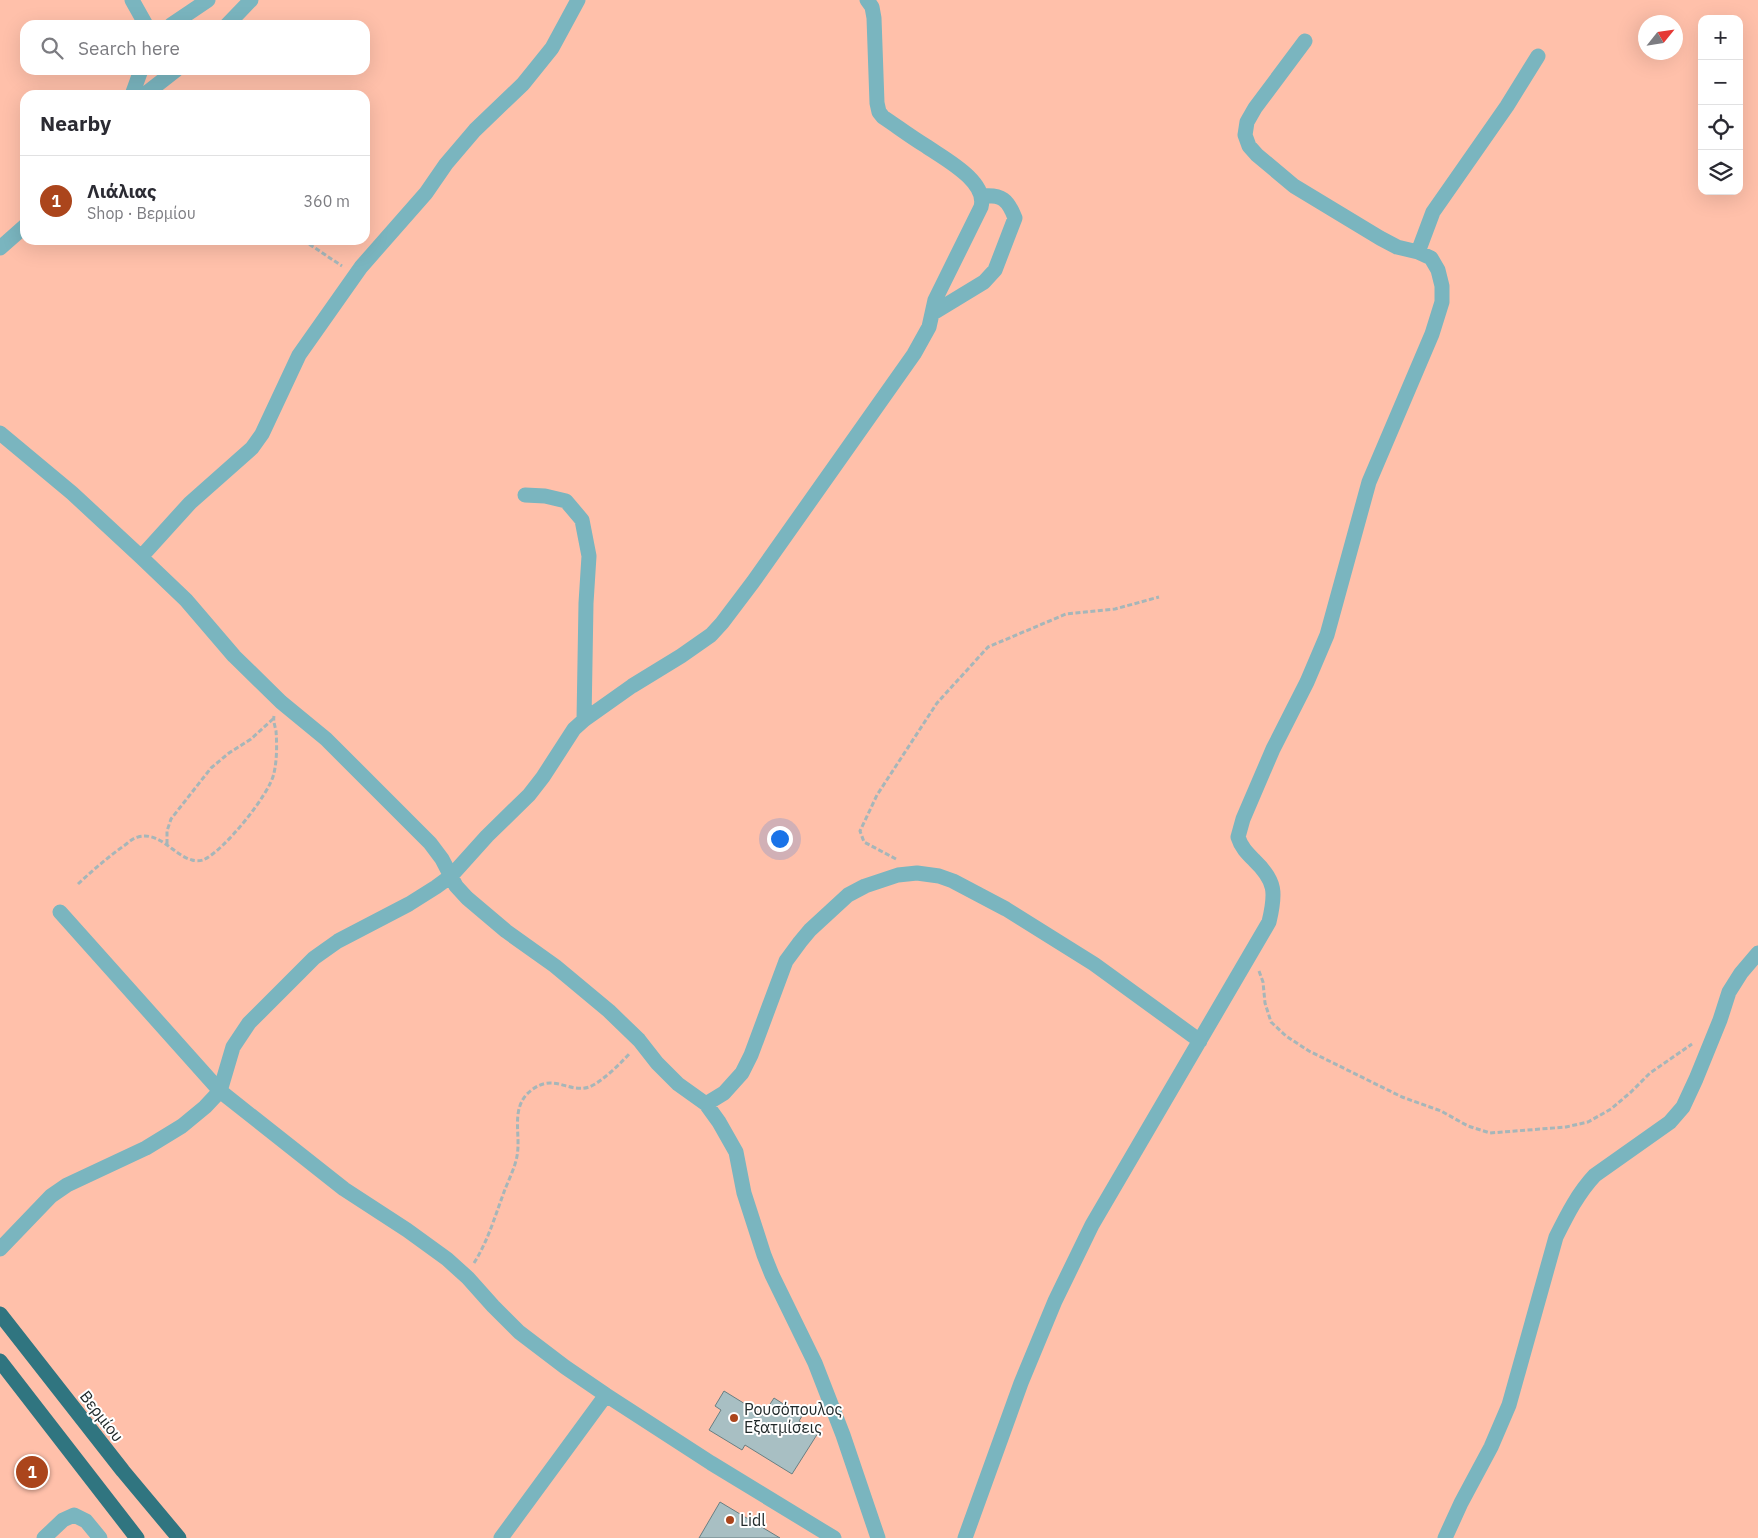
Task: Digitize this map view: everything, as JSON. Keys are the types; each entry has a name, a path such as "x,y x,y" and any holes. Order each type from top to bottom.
{"main road":[{"name":"Βερμίου","path":"0,1314 123,1471 179,1538"},
{"path":"0,1361 137,1538"}],"street":[{"path":"132,0 143,20"},
{"path":"178,20 208,0"},
{"path":"232,20 252,0"},
{"path":"140,557 190,504 252,448 262,434 299,355 361,267 426,194 446,164 475,130 523,84 552,48 578,0"},
{"path":"0,1249 51,1196 67,1185 146,1148 175,1130 205,1107 220,1091 232,1047 249,1022 314,958 338,940 409,904 436,888 451,876 487,836 529,795 543,777 570,734 584,720 632,686 700,643 722,623 914,354 928,327 935,300 980,207 982,196 972,181 953,164 883,117 879,112 876,94 874,18 872,7 867,0"},
{"path":"965,1538 1021,1383 1055,1301 1092,1225 1269,922 1274,901 1271,883 1265,871 1244,850 1238,837 1243,819 1273,749 1307,682 1327,635 1369,482 1432,334 1442,302 1442,286 1438,270 1431,258 1418,252 1397,247 1294,186 1249,146 1245,135 1246,122 1305,41"},
{"path":"1418,252 1432,212 1502,113 1538,56"},
{"path":"134,90 139,75"},
{"path":"150,90 170,75"},
{"path":"933,313 984,282 995,270 1015,218 1010,205 1002,198 994,195 982,196"},
{"path":"0,248 20,230"},
{"path":"0,434 72,493 186,600 234,656 281,702 326,739 430,843 442,859 456,886 467,898 506,931 554,966 610,1011 678,1084 706,1104 736,1152 744,1193 764,1254 772,1275 815,1363 849,1453 878,1538"},
{"path":"525,495 546,496 566,500 582,520 589,556 586,604 584,720"},
{"path":"706,1104 724,1093 742,1073 751,1056 786,960 810,930 856,890 898,875 917,873 939,876 953,881 1006,909 1094,964 1200,1041"},
{"path":"60,912 220,1091 344,1189 447,1259 468,1278 519,1332 606,1395 711,1463 834,1538"},
{"path":"1446,1538 1461,1503 1510,1405 1556,1237 1564,1221 1585,1186 1595,1175 1670,1122 1683,1107 1714,1034 1729,992 1741,973 1758,953"},
{"path":"501,1538 606,1395"},
{"path":"44,1538 63,1520 74,1515 86,1521 100,1538"}],"path":[{"path":"310,245 343,267 361,267"},
{"path":"917,873 903,863 864,842 860,830 877,795 937,703 988,647 1066,614 1115,609 1159,597"},
{"path":"167,844 167,831 171,818 211,768 229,752 251,739 273,718 281,702"},
{"path":"78,884 108,857 137,837 149,836 167,844 180,855 192,860 202,860 213,853 230,838 264,794 274,774 276,732 273,718"},
{"path":"1249,956 1263,982 1265,1003 1271,1022 1286,1036 1309,1051 1402,1097 1441,1112 1468,1126 1490,1133 1566,1127 1588,1122 1611,1109 1650,1073 1673,1056 1692,1044 1714,1034"},
{"path":"468,1278 488,1238 517,1157 517,1120 520,1104 527,1094 547,1083 559,1083 578,1088 589,1086 610,1072 628,1056 639,1040"}],"shaded area":[{"path":"0,0 1758,0 1758,1538 0,1538"}],"building":[{"path":"724,1391 763,1415 774,1398 802,1416 799,1421 818,1433 792,1474 745,1445 742,1450 709,1430 721,1410 715,1406"},
{"name":"Lidl","path":"720,1502 780,1538 699,1538"}],"place":[{"name":"Ρουσόπουλος Εξατμίσεις","path":"734,1418"},
{"name":"Λιάλιας","path":"32,1472"},
{"name":"Lidl","path":"730,1520"}]}
